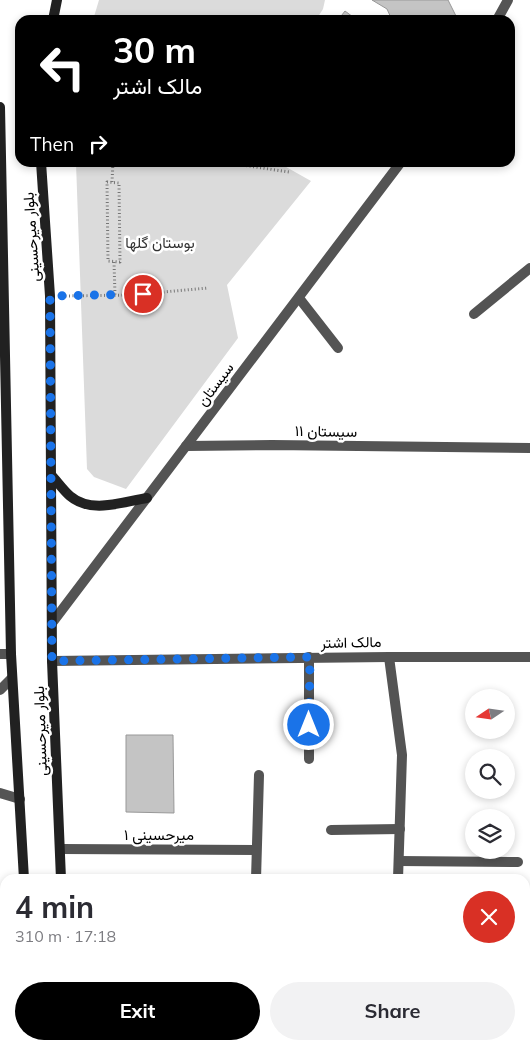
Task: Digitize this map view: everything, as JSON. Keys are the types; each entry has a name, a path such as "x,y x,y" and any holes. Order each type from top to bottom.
{"main road":[{"path":"54,15 57,0"},
{"name":"بلوار میرحسینی","path":"0,107 11,654 24,874"},
{"name":"بلوار میرحسینی","path":"42,167 50,296 52,661 61,874"},
{"path":"51,475 70,497 89,505 107,505 147,498"}],"street":[{"path":"500,15 508,0"},
{"name":"سیستان","path":"52,623 397,167"},
{"path":"474,314 530,268"},
{"path":"299,298 338,348"},
{"name":"سیستان ۱۱","path":"186,446 530,448"},
{"path":"0,654 11,654"},
{"path":"389,656 402,754 398,874"},
{"name":"مالک اشتر","path":"52,661 389,656 530,657"},
{"path":"309,759 310,657"},
{"path":"0,690 12,678"},
{"path":"256,874 259,775"},
{"path":"0,793 20,799"},
{"path":"331,830 400,828"},
{"name":"میرحسینی ۱","path":"61,849 256,850"},
{"path":"399,861 518,862"}],"path":[{"path":"112,182 113,167"},
{"path":"256,167 289,172"},
{"path":"107,182 119,183 120,262 114,262 108,261 107,182"},
{"path":"114,262 115,295"},
{"path":"50,296 115,295 208,288"}],"green space":[{"path":"99,0 325,0 319,15 94,15"},
{"name":"بوستان گلها","path":"76,167 286,167 311,181 227,285 238,338 126,489 94,477 87,469"}],"building":[{"path":"372,0 448,0 456,15 390,15 387,9"},
{"path":"345,11 350,15 342,15"},
{"path":"126,735 173,735 174,813 126,812"}],"route":[{"path":"143,294 50,296 52,661 310,657 309,725"}]}
